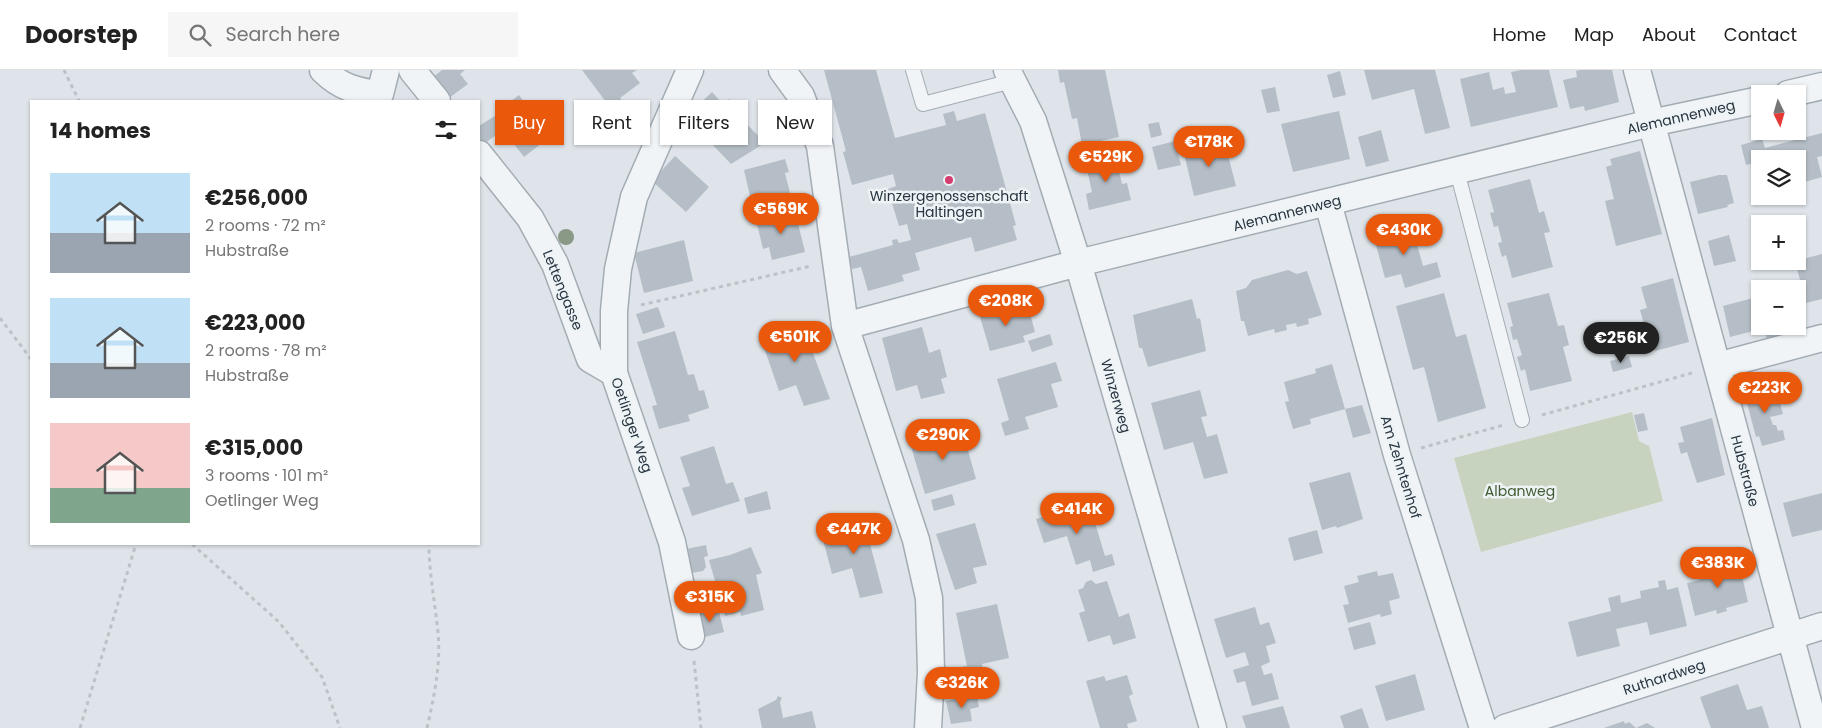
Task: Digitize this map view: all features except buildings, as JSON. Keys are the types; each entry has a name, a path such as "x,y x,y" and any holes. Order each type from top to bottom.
{"street":[{"path":"323,70 345,88 363,93 380,94 386,70"},
{"path":"412,70 436,100"},
{"name":"Oetlinger Weg","path":"690,70 634,197 618,269 614,311 614,373 672,542 691,636"},
{"path":"782,70 801,96 820,146 845,326 916,540 929,598 930,672 928,728"},
{"name":"Hubstraße","path":"1637,70 1815,728"},
{"name":"Winzerweg","path":"1009,75 1033,121 1078,263 1213,728"},
{"path":"1806,90 1822,86"},
{"name":"Alemannenweg","path":"845,326 1078,263 1651,123 1751,102"},
{"name":"Lettengasse","path":"480,155 530,218 547,248 555,264 590,359 614,373"},
{"name":"Am Zehntenhof","path":"1328,203 1397,455 1483,728"},
{"path":"1717,366 1822,338"},
{"name":"Ruthardweg","path":"1505,728 1822,626"}],"lane":[{"path":"914,70 923,104 1009,75"},
{"path":"1456,171 1522,420"}],"path":[{"path":"64,70 79,100"},
{"path":"614,311 836,261"},
{"path":"0,318 30,358"},
{"path":"1397,455 1717,366"},
{"path":"80,728 136,545"},
{"path":"193,545 279,622 322,677 340,728"},
{"path":"427,728 437,684 438,634 429,573 429,545"},
{"path":"691,636 701,728"}],"green space":[{"name":"Albanweg","path":"1632,412 1639,441 1649,446 1663,501 1481,552 1454,458"}],"place":[{"name":"Winzergenossenschaft Haltingen","path":"949,180"}]}
